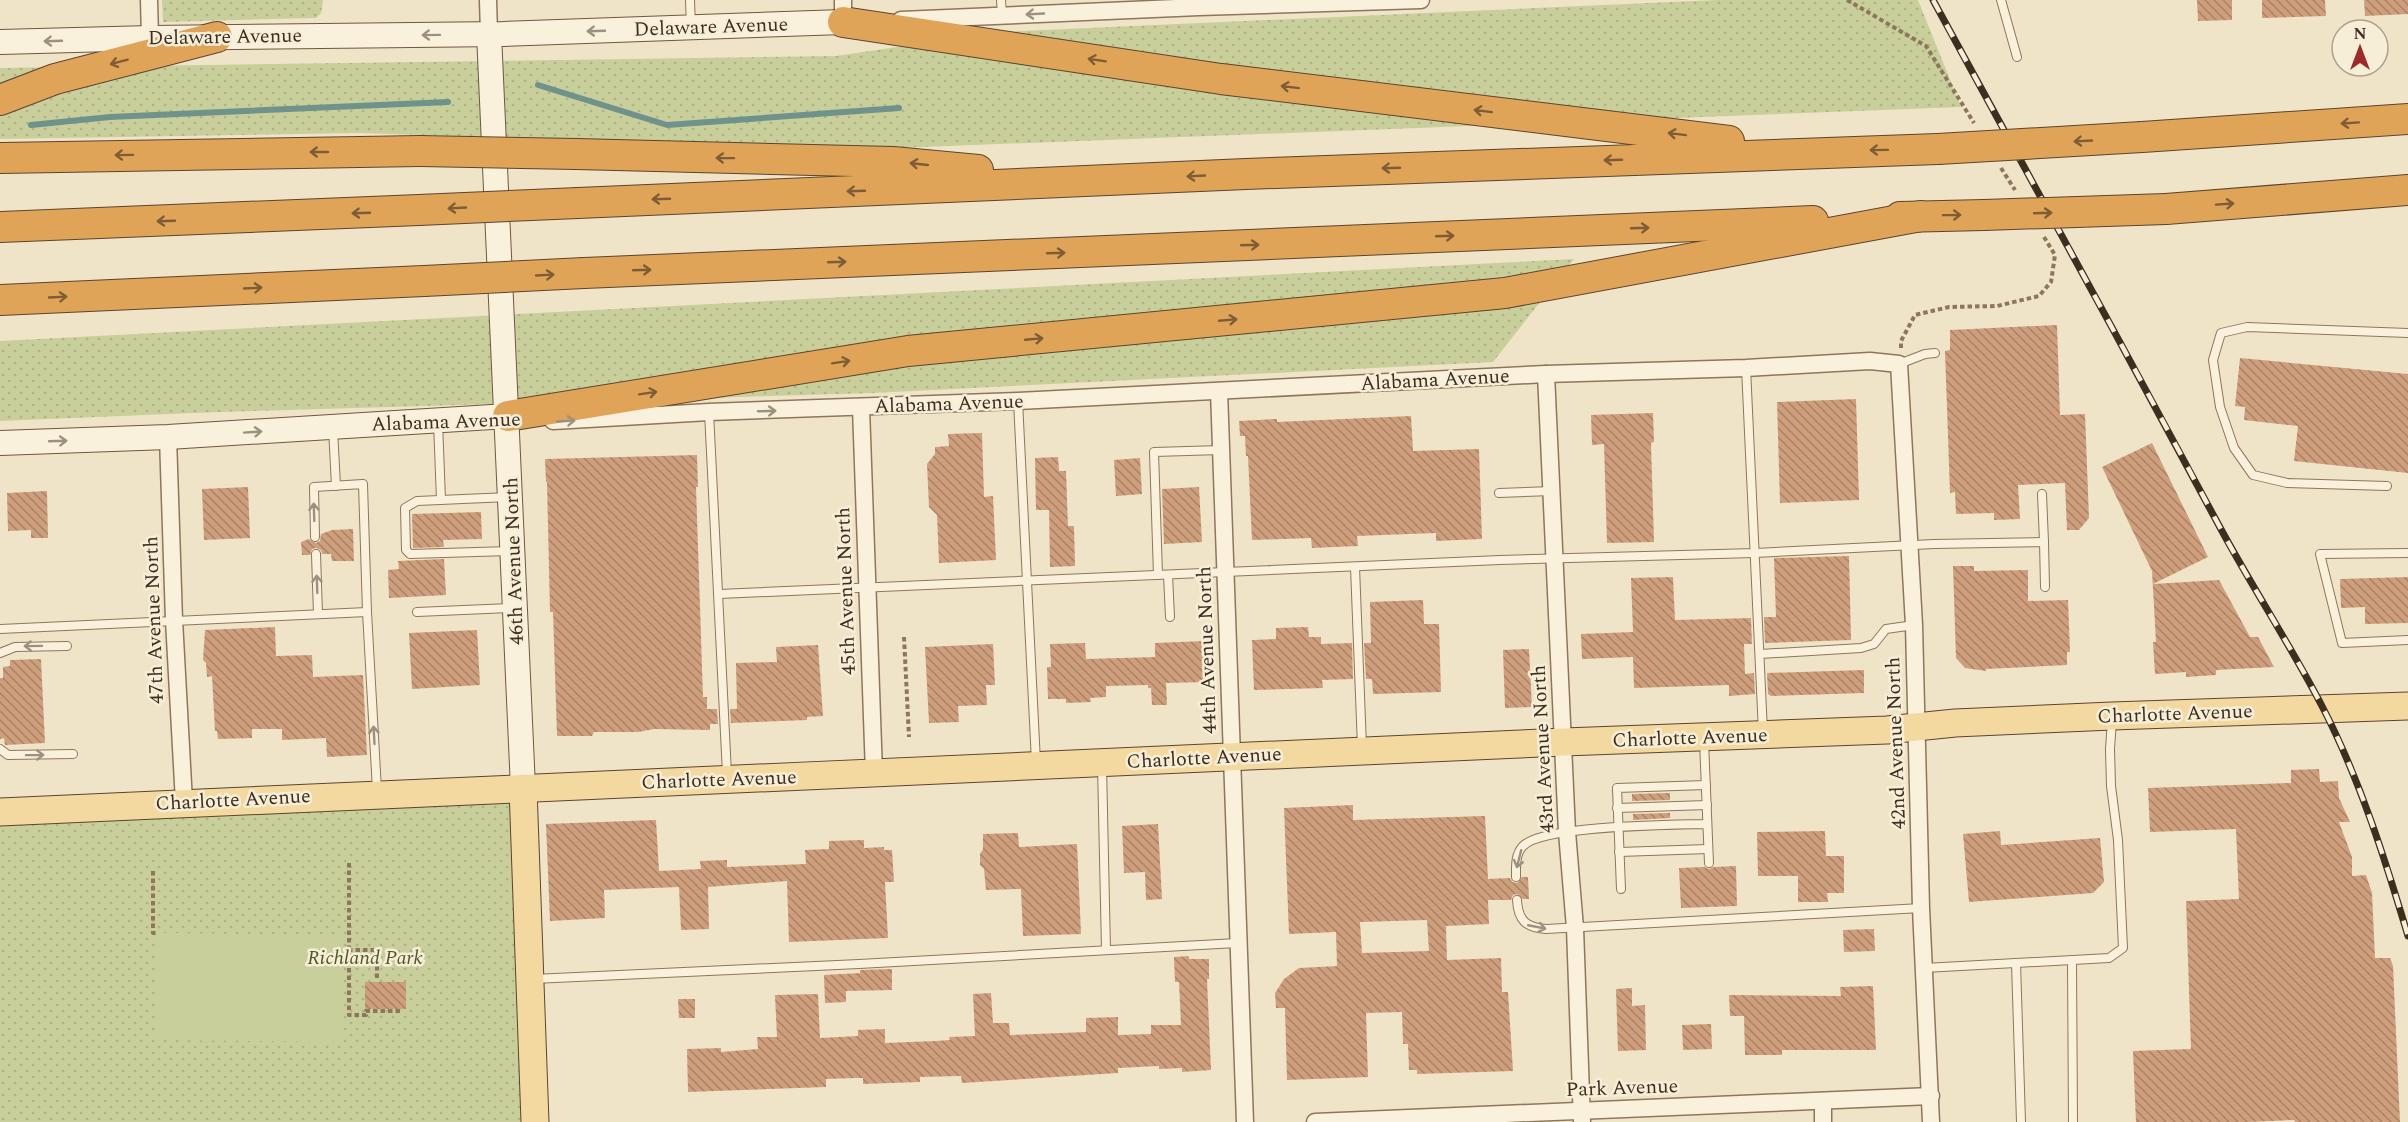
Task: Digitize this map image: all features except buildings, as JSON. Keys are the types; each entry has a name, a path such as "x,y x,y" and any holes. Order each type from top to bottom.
{"highway":[{"path":"843,11 1221,79 1818,152"},
{"path":"0,100 55,79 217,37"},
{"path":"0,227 1082,181 1938,149 2408,119"},
{"path":"0,158 420,151 576,154 893,162 1082,181"},
{"path":"0,300 1921,216 2166,209 2408,190"},
{"path":"508,416 908,351 1505,293 1921,216"}],"main road":[{"name":"Delaware Avenue","path":"0,42 489,34 691,28 843,11"},
{"name":"46th Avenue North","path":"489,34 524,788 535,1122"},
{"name":"Alabama Avenue","path":"0,443 168,437 508,416"},
{"name":"Charlotte Avenue","path":"0,812 1232,756 1887,730 1917,726 2112,716 2408,706"}],"street":[{"path":"149,0 150,38"},
{"name":"46th Avenue North","path":"488,0 489,34"},
{"name":"Delaware Avenue","path":"843,11 1421,0"},
{"name":"Alabama Avenue","path":"508,416 554,421 709,412 1018,401 1546,374 1746,368 1870,361 1899,364"},
{"name":"42nd Avenue North","path":"1899,364 1914,625 1921,908 1931,1122"},
{"name":"43rd Avenue North","path":"1546,374 1567,832 1575,928 1582,1116"},
{"name":"44th Avenue North","path":"1219,391 1245,1122"},
{"name":"45th Avenue North","path":"861,408 874,773"},
{"name":"47th Avenue North","path":"168,437 174,620 184,802"},
{"name":"Park Avenue","path":"1315,1122 1582,1116 1930,1096"},
{"path":"1823,1101 1823,1122"}],"lane":[{"path":"690,0 691,28"},
{"path":"2001,0 2017,57"},
{"path":"2387,486 2287,483 2253,475 2234,448 2230,438 2220,407 2213,360 2221,333 2247,327 2408,333"},
{"path":"1899,364 1925,354 1935,353"},
{"path":"1746,368 1763,735"},
{"path":"1018,401 1036,766"},
{"path":"709,412 728,780"},
{"path":"438,420 441,500"},
{"path":"333,427 336,486"},
{"path":"1158,575 1154,452 1221,450"},
{"path":"315,537 314,487 363,484 367,612 378,794"},
{"path":"1499,493 1552,491"},
{"path":"2042,494 2045,587"},
{"path":"511,497 417,501 405,508 406,550 410,554 513,551"},
{"path":"719,594 1555,559 1755,554 2044,542"},
{"path":"2408,553 2320,554 2342,643 2408,640"},
{"path":"316,555 318,614"},
{"path":"1355,567 1362,751"},
{"path":"1168,575 1170,617"},
{"path":"417,612 516,608"},
{"path":"0,629 367,612"},
{"path":"1760,654 1862,648 1874,644 1886,629 1914,625"},
{"path":"0,653 15,647 67,646"},
{"path":"1924,968 2109,958 2123,948 2118,840 2111,786 2112,716"},
{"path":"1704,737 1709,864"},
{"path":"0,749 8,755 73,754"},
{"path":"1102,763 1106,950"},
{"path":"1621,890 1617,788 1706,785"},
{"path":"1617,808 1707,805"},
{"path":"1516,878 1516,861 1524,845 1531,841 1567,832 1618,826 1707,824"},
{"path":"1620,852 1708,849"},
{"path":"1517,900 1521,919 1527,925 1546,929 1921,908"},
{"path":"530,979 1237,943"},
{"path":"2072,960 2073,1122"},
{"path":"2016,963 2021,1122"}],"path":[{"path":"904,637 909,737"},
{"path":"349,863 350,1015 366,1015 366,1011 402,1011"},
{"path":"153,871 153,933 157,933"},
{"path":"348,950 377,950 377,979"}],"green space":[{"path":"162,0 323,1 321,13 316,18 163,22"},
{"path":"1717,0 1918,0 1961,107 871,149 359,133 0,139 0,68 836,56 1000,32"},
{"path":"1574,259 1493,362 873,393 218,412 0,421 0,341"},
{"name":"Richland Park","path":"523,788 535,1122 0,1122 0,812"},
{"path":"157,933 343,935 342,1042 156,1040"}],"waterway":[{"path":"538,85 667,125 899,108"},
{"path":"31,125 110,117 448,102"}],"railway":[{"path":"1933,0 2229,544 2323,708 2360,791 2408,936"}]}
